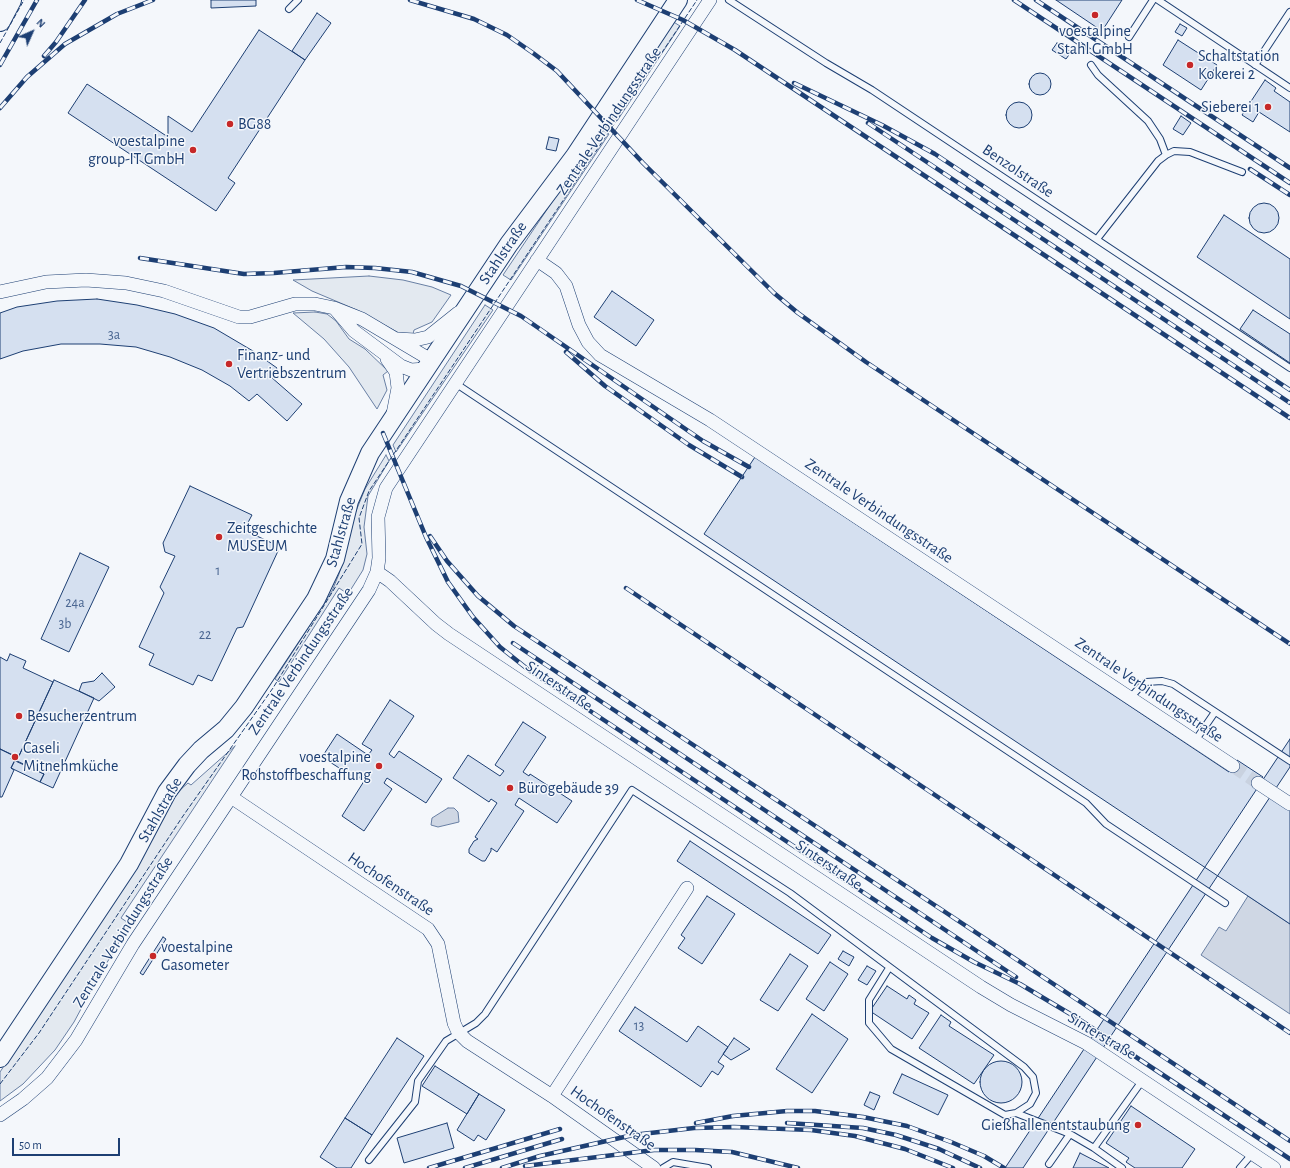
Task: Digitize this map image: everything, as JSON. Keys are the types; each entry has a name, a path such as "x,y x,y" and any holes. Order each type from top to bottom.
{"main road":[{"path":"0,21 11,0"}],"street":[{"name":"Stahlstraße","path":"0,1058 129,864 167,792 187,765 201,750 226,729 244,707 316,599 335,559 349,501 361,470 370,453 526,219 575,156 678,0"},
{"name":"Zentrale Verbindungsstraße","path":"0,1115 36,1088 61,1062 76,1040 126,955 369,590 377,572 379,558 378,517 386,488 710,0"},
{"name":"Zentrale Verbindungsstraße","path":"537,260 556,273 566,286 582,330 588,342 600,355 710,420 1233,766"},
{"path":"0,292 46,282 86,280 126,283 164,291 239,317 250,317 295,304 315,304 334,308 362,319 398,339 428,365"},
{"path":"398,339 415,340 428,337 470,302"},
{"path":"334,308 354,331 401,366 411,370 428,365"},
{"path":"383,354 396,372 398,388 392,419"},
{"name":"Sinterstraße","path":"377,572 390,581 449,634 981,987 1011,1005 1086,1043 1274,1168"},
{"path":"1258,783 1290,804"},
{"name":"Hochofenstraße","path":"231,797 428,930 438,944 454,1023 458,1032 467,1041 552,1096 654,1168"},
{"name":"Hochofenstraße","path":"552,1096 687,888"}],"lane":[{"path":"289,9 298,0"},
{"name":"Benzolstraße","path":"729,0 826,63 872,90 1290,368"},
{"path":"1129,37 1153,0"},
{"path":"1158,0 1290,88"},
{"path":"1255,65 1290,12"},
{"path":"1091,65 1098,75 1148,121 1160,139 1166,154"},
{"path":"1097,239 1158,161 1166,154 1174,151 1190,152 1242,172"},
{"path":"455,383 1086,803 1106,824 1225,903"},
{"path":"1130,698 1140,686 1146,682 1162,681 1173,684 1290,761"},
{"path":"1195,741 1215,712"},
{"path":"369,1160 415,1102 418,1081 446,1041 458,1032 476,1023 485,1014 632,790 790,894 1024,1067 1033,1077 1036,1093 1030,1104 1016,1113 1005,1115 891,1049 869,1023 869,1000 889,968"},
{"path":"1094,1148 1142,1081"},
{"path":"1016,1113 1070,1134 1094,1148 1122,1168"},
{"path":"1049,1164 1070,1134"},
{"path":"1240,1168 1252,1154"},
{"name":"Hochofenstraße","path":"663,1168 673,1162 708,1168"}],"shaded area":[{"path":"672,21 680,26 617,121 609,116"},
{"path":"601,129 609,134 511,280 503,275"},
{"path":"369,276 403,280 432,287 451,295 432,322 414,330 413,334 399,333 357,310 312,291 293,280"},
{"path":"485,305 493,310 396,452 393,445"},
{"path":"315,312 327,314 336,321 349,339 365,349 388,371 383,375 387,390 377,409 349,367 324,339 293,313"},
{"path":"386,455 389,461 368,496 364,527 367,554 363,570 348,594 339,588 279,682 275,679 332,591 339,574 354,516 365,489"},
{"path":"235,746 121,918 130,924 96,981 74,1022 55,1050 23,1084 0,1101 0,1072 136,868 171,801 188,783 191,785"},
{"path":"448,808 454,808 458,812 459,822 438,827 431,825 432,818"},
{"path":"1248,896 1290,924 1290,1014 1201,955 1219,927 1226,931"}],"building":[{"path":"211,0 256,0 256,6 211,8"},
{"name":"voestalpine Stahl GmbH","path":"1056,0 1122,0 1102,31"},
{"path":"317,13 331,23 305,60 292,51"},
{"path":"1180,24 1187,28 1182,36 1175,32"},
{"name":"BG88","path":"259,30 305,60 228,178 235,183 216,211 68,113 87,84 168,137 168,116 192,132"},
{"name":"Schaltstation Kokerei 2","path":"1178,40 1217,65 1201,90 1163,65"},
{"path":"1057,43 1071,52 1066,59 1052,50"},
{"path":"1040,73 1048,76 1051,84 1048,92 1040,95 1032,92 1029,84 1032,76"},
{"name":"Sieberei 1","path":"1265,80 1276,88 1274,91 1290,102 1290,132 1259,112 1253,122 1242,115"},
{"path":"1019,102 1028,106 1032,115 1028,124 1019,128 1010,124 1006,115 1010,106"},
{"path":"1181,116 1191,123 1183,135 1173,129"},
{"path":"549,137 559,139 556,151 546,149"},
{"path":"1264,203 1275,207 1279,218 1275,229 1264,233 1253,229 1249,218 1253,207"},
{"path":"1224,215 1290,259 1290,319 1197,257"},
{"path":"612,291 654,320 636,346 594,317"},
{"name":"Finanz- und Vertriebszentrum","path":"97,299 137,305 175,314 214,328 253,351 277,368 271,377 302,404 287,421 257,394 249,401 230,386 202,370 170,357 136,347 100,344 61,344 23,351 0,359 0,313 17,307 57,301"},
{"path":"1253,310 1290,334 1290,363 1240,329"},
{"path":"755,457 1229,772 1237,760 1263,777 1256,787 1290,810 1290,924 704,534"},
{"path":"190,486 252,515 244,530 274,544 278,551 243,627 237,628 212,681 198,675 193,685 149,665 154,654 139,647 164,593 160,587 175,556 165,552 163,543"},
{"path":"80,553 109,567 69,652 41,639"},
{"name":"Besucherzentrum","path":"10,654 26,661 23,668 53,682 18,758 0,749 0,657 7,661"},
{"path":"102,673 115,687 99,701 79,691 82,683 94,681"},
{"path":"54,680 94,698 53,788 40,782 44,774 11,759 13,755 18,758"},
{"name":"voestalpine Rohstoffbeschaffung","path":"390,700 414,716 389,754 394,758 399,751 442,779 426,803 387,778 384,783 392,789 364,831 342,816 366,778 361,775 358,780 322,757 337,734 368,755 372,750 362,744"},
{"name":"Bürogebäude 39","path":"523,722 546,737 523,772 529,776 530,774 572,801 557,823 519,798 515,805 524,811 497,852 491,848 491,851 485,861 482,861 469,853 469,849 474,841 478,839 475,837 497,803 491,799 489,802 453,778 468,755 500,776 504,771 495,765"},
{"path":"1290,739 1290,767 1023,1168 1005,1168"},
{"path":"0,749 13,755 11,759 15,760 11,768 14,770 2,797 0,797"},
{"path":"15,760 44,774 40,782 11,768"},
{"path":"690,841 831,935 818,954 677,861"},
{"path":"707,896 735,914 702,964 678,948 685,938 681,935"},
{"name":"voestalpine Gasometer","path":"163,937 166,939 143,975 140,973"},
{"path":"843,951 854,957 849,966 838,959"},
{"path":"790,954 808,966 778,1011 760,1000"},
{"path":"830,962 848,974 824,1011 806,999"},
{"path":"867,966 876,971 867,985 858,980"},
{"path":"887,986 907,999 909,995 916,1000 914,1004 929,1013 912,1039 870,1011"},
{"path":"635,1007 687,1042 698,1026 728,1047 718,1062 724,1066 718,1075 712,1071 701,1087 619,1031"},
{"path":"812,1014 848,1039 812,1093 776,1069"},
{"path":"941,1015 951,1022 949,1026 994,1055 974,1084 919,1048"},
{"path":"397,1038 424,1056 372,1135 345,1118"},
{"path":"734,1038 750,1049 731,1060 723,1054"},
{"path":"997,1061 1005,1061 1016,1067 1022,1078 1022,1086 1016,1097 1005,1103 997,1103 986,1097 980,1086 980,1078 986,1067"},
{"path":"435,1066 479,1094 467,1114 422,1086"},
{"path":"902,1074 948,1095 938,1115 893,1093"},
{"path":"870,1092 880,1096 874,1110 864,1105"},
{"path":"479,1094 505,1110 486,1140 478,1135 474,1141 457,1130"},
{"name":"Gießhallenentstaubung","path":"1131,1106 1195,1149 1182,1168 1135,1168 1126,1162 1129,1158 1106,1143"},
{"path":"345,1118 372,1135 351,1168 337,1168 320,1157"},
{"path":"447,1123 454,1148 404,1163 397,1138"},
{"path":"1080,1153 1109,1168 1073,1168"}],"tunnel":[{"path":"1233,766 1258,783"}],"railway":[{"path":"0,65 37,0"},
{"path":"44,56 56,42 85,0"},
{"path":"0,108 27,77 65,44 117,14 153,0"},
{"path":"410,0 474,19 507,35 533,53 557,71 643,163 774,293 798,313 866,362 1290,644"},
{"path":"637,0 683,20 735,50 1290,418"},
{"path":"1014,0 1290,183"},
{"path":"1036,0 1290,168"},
{"path":"794,83 882,125 935,154 1290,390"},
{"path":"868,123 1290,403"},
{"path":"1250,169 1290,195"},
{"path":"140,258 244,274 346,267 375,268 412,272 461,286 521,316 703,441 749,467"},
{"path":"566,352 605,386 689,445 742,477"},
{"path":"383,433 426,537 448,582 473,617 500,647 530,671 932,938 974,962 1020,984 1077,1018 1290,1159"},
{"path":"430,536 447,561 478,596 514,626 1290,1141"},
{"path":"626,588 1290,1033"},
{"path":"513,643 1016,977"},
{"path":"696,1123 733,1116 787,1111 815,1111 863,1117 907,1126 984,1156 1004,1168"},
{"path":"787,1123 863,1128 896,1135 939,1149 980,1168"},
{"path":"502,1168 540,1156 633,1135 694,1128 734,1127 811,1130 855,1136 905,1149 953,1168"},
{"path":"429,1168 560,1129"},
{"path":"465,1168 562,1139"},
{"path":"525,1166 654,1150 695,1150 732,1152 798,1168"}],"fence":[{"path":"0,43 24,0"},
{"path":"0,1084 39,1033 183,816 273,688 362,544 359,518 369,491 697,0"}],"place":[{"name":"voestalpine Stahl GmbH","path":"1095,15"},
{"name":"Schaltstation Kokerei 2","path":"1190,65"},
{"name":"Sieberei 1","path":"1268,107"},
{"name":"BG88","path":"230,124"},
{"name":"voestalpine group-IT GmbH","path":"193,150"},
{"name":"Finanz- und Vertriebszentrum","path":"229,364"},
{"name":"Zeitgeschichte MUSEUM","path":"219,537"},
{"name":"Besucherzentrum","path":"19,716"},
{"name":"Caseli Mitnehmküche","path":"15,757"},
{"name":"voestalpine Rohstoffbeschaffung","path":"379,766"},
{"name":"Bürogebäude 39","path":"510,788"},
{"name":"voestalpine Gasometer","path":"153,956"},
{"name":"Gießhallenentstaubung","path":"1138,1125"}]}
